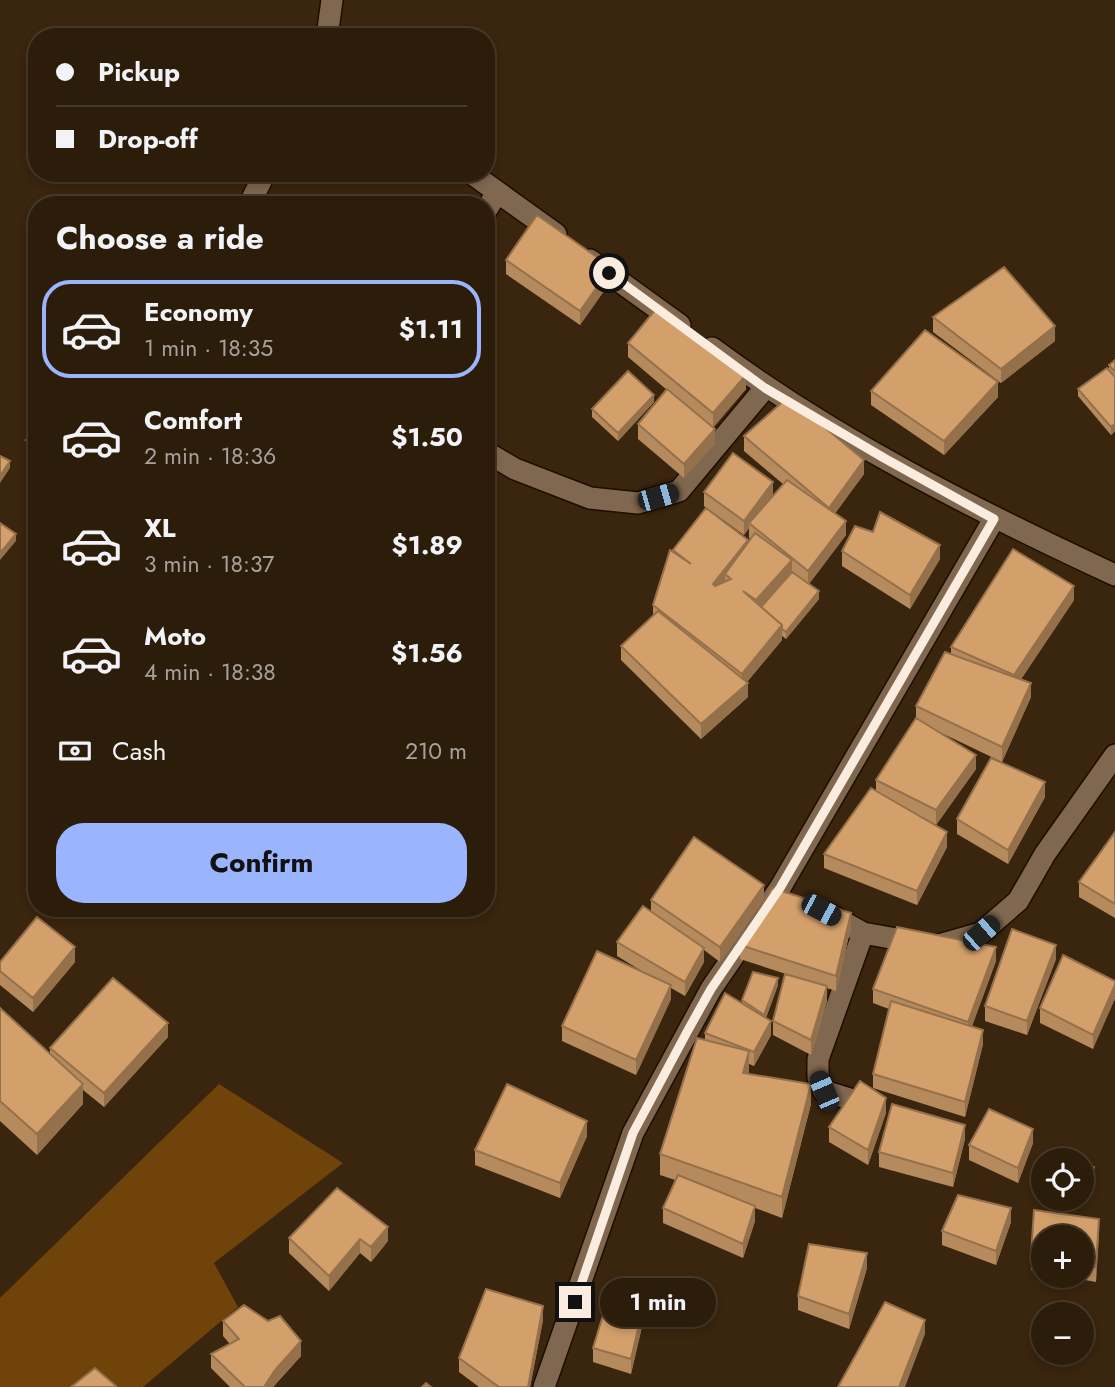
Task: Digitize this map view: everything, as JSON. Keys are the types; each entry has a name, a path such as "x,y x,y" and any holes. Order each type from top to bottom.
{"street":[{"path":"328,28 332,0"},
{"path":"484,182 765,388 994,519 1115,575"},
{"path":"495,197 498,192"},
{"path":"495,457 515,469 590,498 638,503 679,492 765,388"},
{"path":"544,1387 633,1133 711,989 780,888 994,519"},
{"path":"780,888 863,933 935,946 981,933 1018,901 1045,854 1115,755"},
{"path":"853,1100 824,1091 818,1077 818,1059 863,933"}],"shaded area":[{"path":"219,1084 343,1163 214,1263 238,1307 143,1387 0,1387 0,1298"}],"building":[{"path":"537,215 611,267 580,311 506,260"},
{"path":"1004,267 1055,326 1001,369 933,317"},
{"path":"660,304 746,375 713,413 628,343"},
{"path":"925,330 998,382 944,441 871,391"},
{"path":"1115,360 1115,372 1109,365"},
{"path":"1107,368 1115,377 1115,424 1111,427 1078,389"},
{"path":"628,371 654,395 618,433 592,409"},
{"path":"667,389 715,429 684,464 638,424"},
{"path":"788,397 864,460 829,508 744,436"},
{"path":"733,453 773,482 744,521 704,492"},
{"path":"0,456 10,461 0,476"},
{"path":"787,480 846,521 808,571 749,523"},
{"path":"706,508 748,540 713,584 715,586 731,579 725,574 755,533 792,560 756,600 743,591 782,625 742,674 653,605 670,550 691,564 673,550"},
{"path":"880,512 940,545 910,595 842,551 855,526 873,532"},
{"path":"0,523 16,534 0,553"},
{"path":"1013,549 1074,586 1014,675 951,647"},
{"path":"792,572 819,591 786,632 782,625 761,607"},
{"path":"658,611 748,683 701,724 621,646"},
{"path":"945,652 1031,683 1002,747 916,706"},
{"path":"916,718 976,755 936,810 876,780"},
{"path":"991,758 1045,782 1008,850 957,819"},
{"path":"871,788 947,832 917,891 824,854"},
{"path":"1115,832 1115,904 1079,882"},
{"path":"694,837 764,885 720,947 651,900"},
{"path":"772,888 851,913 836,976 740,945"},
{"path":"643,906 704,948 685,982 617,942"},
{"path":"37,917 75,947 33,998 0,971 0,962"},
{"path":"897,927 996,947 968,1022 873,989"},
{"path":"1012,929 1056,945 1027,1021 985,1006"},
{"path":"597,951 671,985 636,1060 562,1026"},
{"path":"1063,955 1115,981 1093,1035 1040,1008"},
{"path":"753,972 778,978 764,1015 742,1000"},
{"path":"785,974 827,986 811,1040 773,1021"},
{"path":"113,978 168,1023 104,1093 50,1048"},
{"path":"725,993 771,1021 754,1052 705,1033"},
{"path":"891,1001 983,1030 965,1102 873,1074"},
{"path":"0,1008 83,1084 37,1134 0,1101"},
{"path":"697,1038 749,1051 743,1073 811,1084 782,1197 660,1154"},
{"path":"860,1081 886,1098 868,1150 829,1127"},
{"path":"507,1084 587,1121 560,1183 475,1150"},
{"path":"892,1104 965,1125 953,1173 879,1152"},
{"path":"989,1109 1033,1129 1018,1168 969,1145"},
{"path":"678,1175 755,1206 743,1244 663,1208"},
{"path":"337,1188 388,1227 371,1247 360,1239 329,1276 289,1238"},
{"path":"958,1195 1011,1208 996,1251 942,1231"},
{"path":"1034,1211 1099,1219 1096,1267 1094,1225 1033,1225"},
{"path":"809,1244 867,1253 849,1314 798,1296"},
{"path":"486,1289 543,1306 528,1387 499,1387 459,1358"},
{"path":"607,1302 644,1303 631,1359 593,1348"},
{"path":"885,1302 925,1320 899,1387 838,1387"},
{"path":"244,1305 268,1321 280,1316 301,1341 264,1387 245,1387 211,1354 239,1339 223,1321"},
{"path":"95,1368 116,1386 71,1387"}],"route":[{"path":"575,1302 633,1133 687,1032 711,989 780,888 994,519 765,388 609,273"}]}
